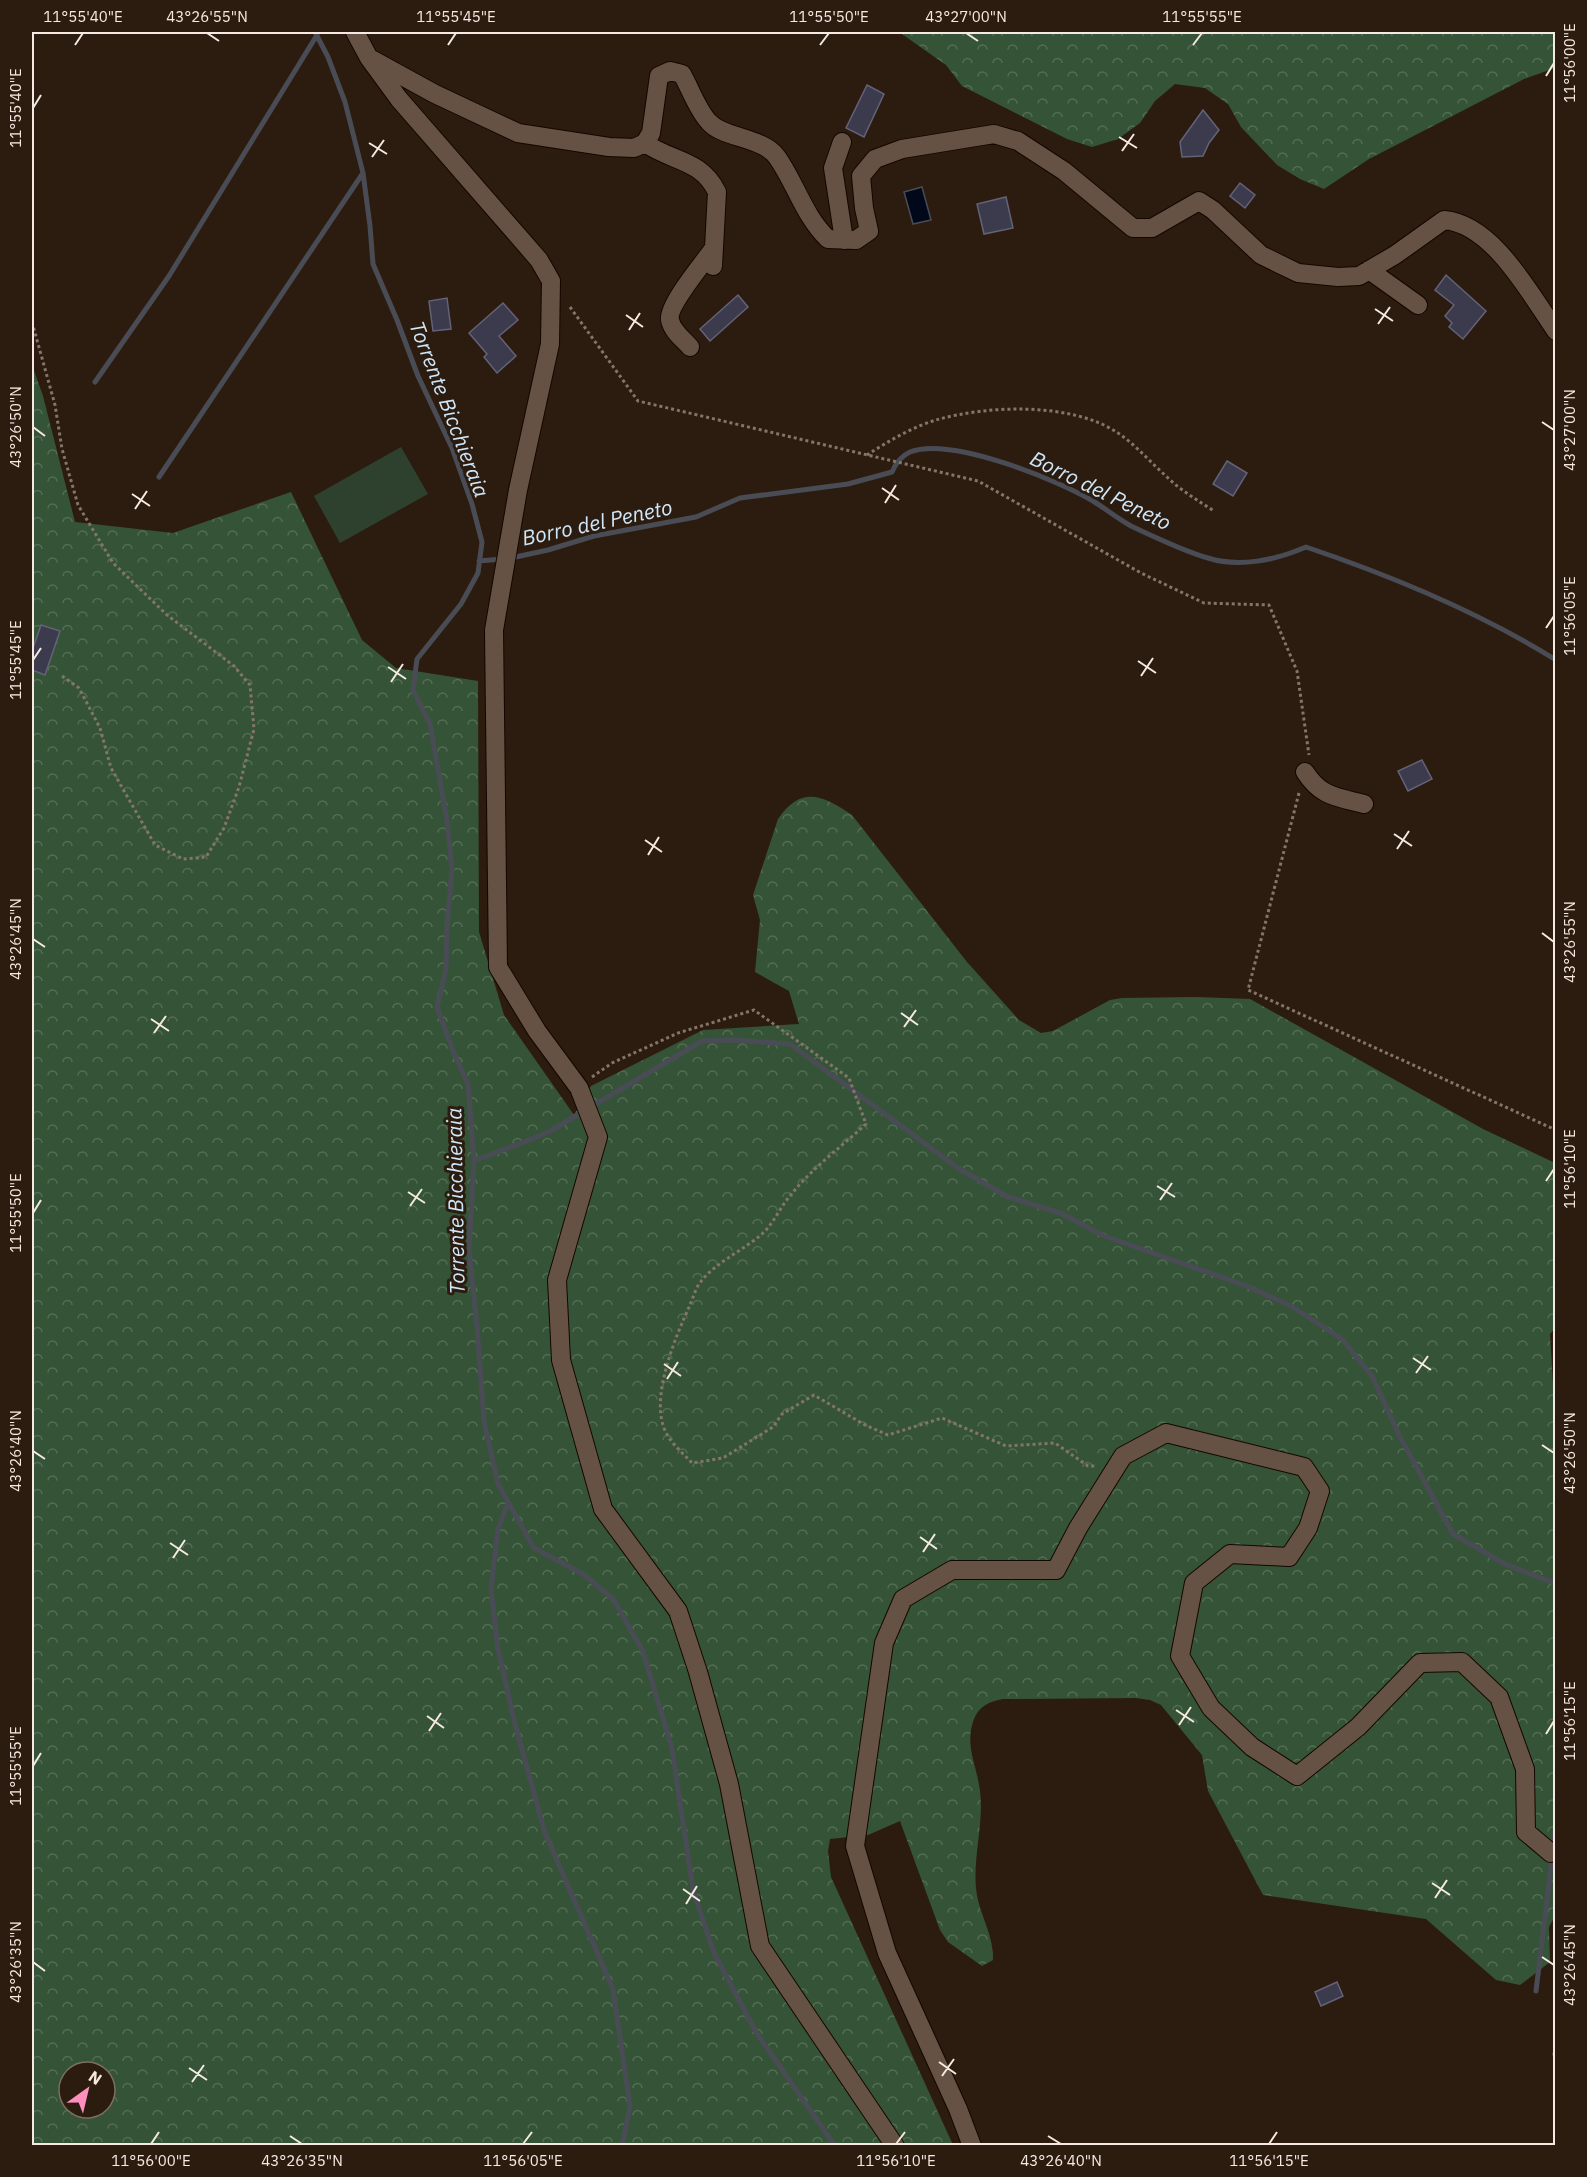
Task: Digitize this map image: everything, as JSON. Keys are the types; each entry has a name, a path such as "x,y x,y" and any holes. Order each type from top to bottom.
{"street":[{"path":"355,32 369,58 399,99 539,260 551,281 550,344 518,490 494,630 498,967 537,1031 579,1088 598,1137 557,1280 561,1360 603,1509 678,1611 698,1672 729,1784 760,1946 894,2145"},
{"path":"369,58 435,94 518,134 609,147 634,148 645,143 651,133 659,76 670,71 682,74 709,123 754,141 776,155 816,227 828,239 856,240 869,231 861,176 875,159 902,149 994,134 1018,141 1064,171 1133,228 1152,228 1199,201 1213,210 1261,255 1298,273 1338,278 1359,276 1395,255 1444,220 1454,221 1473,229 1507,261 1556,331"},
{"path":"842,142 833,168 844,240"},
{"path":"645,143 657,151 697,167 712,181 717,192 714,257 674,303 670,314 675,330 690,346"},
{"path":"1369,270 1418,305"},
{"path":"1305,772 1314,786 1335,796 1364,804"},
{"path":"972,2145 887,1953 855,1846 884,1643 903,1599 952,1570 1056,1570 1078,1528 1123,1456 1166,1433 1304,1467 1320,1491 1308,1528 1289,1557 1230,1554 1194,1583 1180,1656 1211,1708 1252,1747 1297,1776 1358,1727 1420,1663 1462,1662 1498,1697 1525,1769 1526,1832 1551,1852 1556,1851"}],"path":[{"path":"551,281 638,401 978,481 1141,573 1204,603 1269,604 1297,671 1309,755 1248,990 1556,1130"},
{"path":"32,322 78,506 113,563 167,615 234,666 250,685 254,729 239,787 224,828 206,857 183,859 155,845 111,768 100,728 79,688 62,676"},
{"path":"867,455 933,421 960,414 992,410 1034,410 1079,416 1102,424 1118,433 1132,443 1166,477 1214,511"},
{"path":"579,1088 612,1063 678,1033 754,1010 849,1078 866,1124 790,1196 765,1232 717,1266 699,1285 678,1332 663,1383 660,1407 668,1437 692,1463 723,1458 773,1427 782,1414 814,1395 865,1425 888,1435 942,1418 1006,1446 1055,1443 1088,1466 1115,1468"},
{"path":"1556,2041 1554,2054 1556,2063"}],"green space":[{"path":"892,32 1555,32 1555,68 1524,79 1369,159 1324,189 1300,179 1277,165 1241,127 1228,104 1205,88 1175,84 1155,101 1140,123 1118,139 1092,147 1067,139 962,86 946,65 902,34"},
{"path":"32,365 43,396 75,522 173,533 291,492 362,640 396,668 478,681 479,932 504,1015 574,1115 591,1086 703,1030 799,1024 789,991 755,972 760,920 753,895 778,819 795,801 813,797 831,802 852,815 967,962 1019,1020 1041,1033 1053,1031 1110,1000 1122,998 1250,999 1483,1129 1555,1163 1556,1327 1550,1334 1556,1434 1556,1914 1549,1927 1550,1962 1520,1985 1496,1980 1426,1919 1263,1895 1208,1791 1202,1755 1161,1705 1150,1700 1136,1698 1003,1699 989,1703 982,1707 974,1719 970,1738 981,1803 976,1888 991,1941 993,1960 982,1966 948,1942 940,1930 900,1821 868,1835 830,1839 828,1851 831,1877 953,2145 32,2145"},
{"path":"401,447 428,494 340,543 314,496"}],"water":[{"path":"922,187 931,220 913,224 904,192"}],"building":[{"path":"867,85 884,94 864,137 846,128"},
{"path":"1203,110 1219,130 1203,156 1182,157 1180,142"},
{"path":"1240,183 1255,195 1245,208 1230,196"},
{"path":"1006,197 1013,228 984,234 977,204"},
{"path":"1446,275 1486,311 1463,339 1449,327 1452,323 1445,316 1454,305 1435,290"},
{"path":"738,295 748,307 710,341 700,329"},
{"path":"447,298 451,329 433,331 429,301"},
{"path":"503,303 518,320 499,336 516,356 497,373 484,357 487,354 469,333"},
{"path":"1227,461 1247,473 1233,496 1213,484"},
{"path":"41,625 60,631 45,675 32,670 32,651"},
{"path":"1422,760 1432,779 1408,791 1398,771"},
{"path":"1337,1982 1343,1996 1321,2006 1315,1992"}],"waterway":[{"name":"Torrente Bicchieraia","path":"315,32 328,57 345,102 363,173 373,264 418,376 452,448 472,504 482,542 478,573 461,604 417,659 413,690 430,724 447,821 452,869 446,969 437,1007 468,1084 474,1161 469,1249 484,1421 498,1484 534,1548 583,1574 614,1600 643,1652 672,1748 693,1890 714,1953 756,2032 835,2146"},
{"path":"95,382 169,276 317,35"},
{"path":"159,477 363,173"},
{"name":"Borro del Peneto","path":"511,558 594,536 696,517 740,498 848,484 892,472 899,460 910,452 928,449 951,450 1003,463 1055,482 1093,501 1131,526 1208,558 1232,562 1257,561 1282,556 1306,547 1434,596 1497,626 1556,660"},
{"name":"Borro del Peneto","path":"479,561 502,559"},
{"path":"474,1161 547,1133 702,1041 734,1040 790,1044 958,1168 1006,1196 1063,1214 1104,1236 1244,1285 1291,1306 1342,1339 1372,1376 1399,1435 1453,1534 1505,1564 1556,1584"},
{"path":"508,1503 498,1529 491,1588 498,1649 515,1724 545,1833 613,1989 630,2106 622,2146"},
{"path":"1536,1991 1556,1825"}]}
